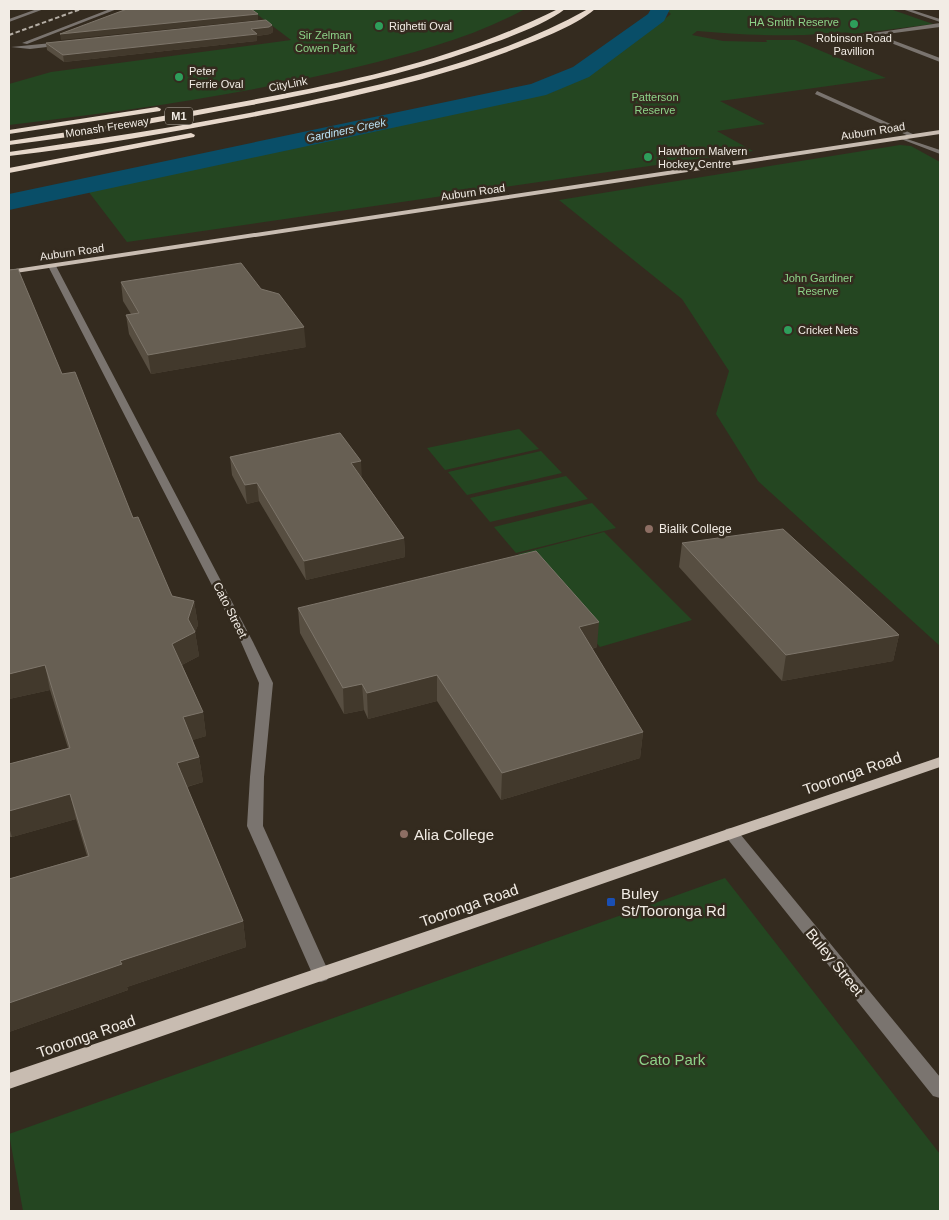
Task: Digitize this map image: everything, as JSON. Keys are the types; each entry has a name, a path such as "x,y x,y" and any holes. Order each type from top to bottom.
{"highway":[{"name":"CityLink","path":"9,143 183,116 349,83 423,64 482,45 531,25 562,9"},
{"name":"CityLink","path":"296,106 365,91 462,64 538,37 592,9"},
{"path":"204,103 306,86 349,83"},
{"path":"9,171 140,146 221,128 296,106"},
{"name":"Monash Freeway","path":"9,154 170,129 296,106"},
{"path":"9,132 167,108"}],"main road":[{"name":"Auburn Road","path":"9,272 940,132"},
{"name":"Tooronga Road","path":"9,1081 940,762"}],"street":[{"path":"9,21 41,9"},
{"path":"11,48 114,9"},
{"path":"905,9 940,21"},
{"path":"858,36 940,25"},
{"path":"873,34 940,60"},
{"path":"30,42 64,44"},
{"path":"11,48 74,42"},
{"path":"817,93 940,152"},
{"name":"Cato Street","path":"52,266 247,642 266,683 256,776 255,826 321,975"},
{"name":"Buley Street","path":"731,833 940,1090"}],"green space":[{"name":"Sir Zelman Cowen Park","path":"250,9 525,9 485,28 422,50 314,77 184,101 9,125 9,84 51,72 291,40"},
{"name":"Patterson Reserve","path":"665,9 890,9 933,24 854,34 775,35 697,31 692,35 723,41 767,42 766,40 795,40 886,78 720,101 765,124 717,131 753,151 127,242 88,191 550,93 593,73 671,14"},
{"name":"John Gardiner Reserve","path":"900,145 911,146 940,162 940,646 758,481 716,414 729,371 682,299 559,200"},
{"path":"519,429 539,449 445,470 427,448"},
{"path":"541,451 562,473 467,495 448,472"},
{"path":"566,476 588,499 490,522 470,498"},
{"path":"592,503 616,528 516,553 494,527"},
{"path":"604,532 692,620 600,647 518,554"},
{"name":"Cato Park","path":"725,878 940,1154 940,1211 23,1211 9,1134"}],"building":[{"path":"127,9 251,9 258,14 60,34"},
{"path":"266,20 272,25 251,29 257,34 63,55 46,43"},
{"path":"241,263 261,289 279,294 304,327 148,355 126,315 139,313 121,282"},
{"path":"18,269 62,374 75,372 133,518 138,517 172,596 194,601 188,619 195,632 172,644 203,712 183,717 199,757 177,763 243,921 120,961 122,964 9,1003 9,879 89,856 70,794 9,811 9,764 70,748 45,665 9,674 9,270"},
{"path":"340,433 361,461 351,463 404,538 304,561 257,483 245,485 230,457"},
{"path":"783,529 899,635 786,655 682,543"},
{"path":"536,551 599,622 579,627 643,732 502,773 437,675 367,693 362,684 343,688 298,608"}],"waterway":[{"name":"Gardiners Creek","path":"9,202 538,90 581,72 657,17 660,9"}],"railway":[{"path":"9,35 81,9"}],"place":[{"name":"Robinson Road Pavillion","path":"854,24"},
{"name":"Righetti Oval","path":"379,26"},
{"name":"Peter Ferrie Oval","path":"179,77"},
{"name":"Hawthorn Malvern Hockey Centre","path":"648,157"},
{"name":"Cricket Nets","path":"788,330"},
{"name":"Bialik College","path":"649,529"},
{"name":"Alia College","path":"404,834"},
{"name":"Buley St/Tooronga Rd","path":"611,902"}],"park label":[{"name":"HA Smith Reserve","path":"794,22"}]}
